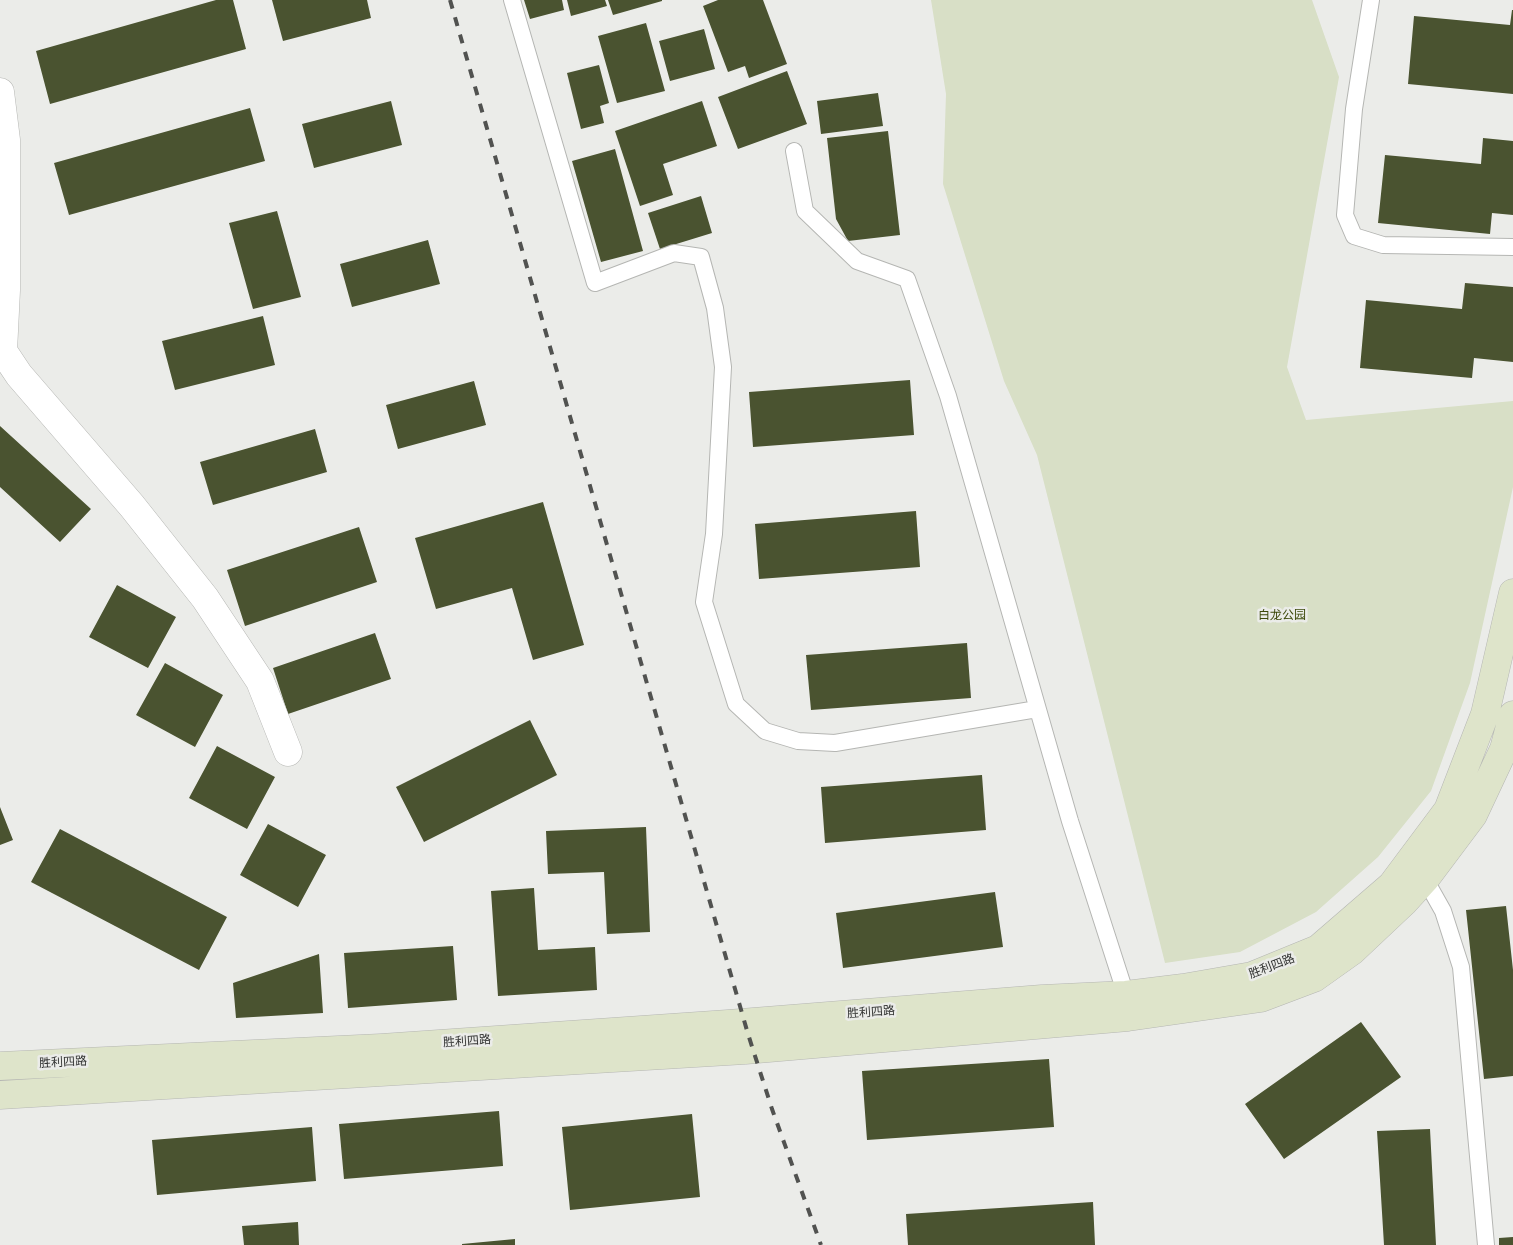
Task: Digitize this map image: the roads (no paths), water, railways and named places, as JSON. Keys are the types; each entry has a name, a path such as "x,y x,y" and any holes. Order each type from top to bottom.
{"main road":[{"name":"胜利四路","path":"0,1095 745,1050 1128,1017 1261,998 1314,978 1352,951 1404,902 1448,810 1486,714 1513,593"},
{"name":"胜利四路","path":"0,1066 381,1048 728,1024 1042,999 1126,995 1183,988 1252,976 1318,949 1392,885 1419,868 1473,814 1504,749 1513,715"}],"street":[{"path":"0,92 6,140 6,290 1,351 19,375 132,506 206,598 260,681 288,752"}],"lane":[{"path":"512,0 595,283 674,253 701,257 715,308 723,367 714,534 704,602 736,704 764,731 798,741 835,743 1037,709"},
{"path":"1371,0 1354,109 1345,215 1354,236 1383,245 1513,247"},
{"path":"794,151 805,211 856,261 907,279 948,396 1070,821 1126,995"},
{"path":"1419,868 1443,911 1461,967 1486,1245"}],"railway":[{"path":"450,0 748,1034 772,1109 821,1245"}],"park label":[{"name":"白龙公园","path":"1282,616"}]}
